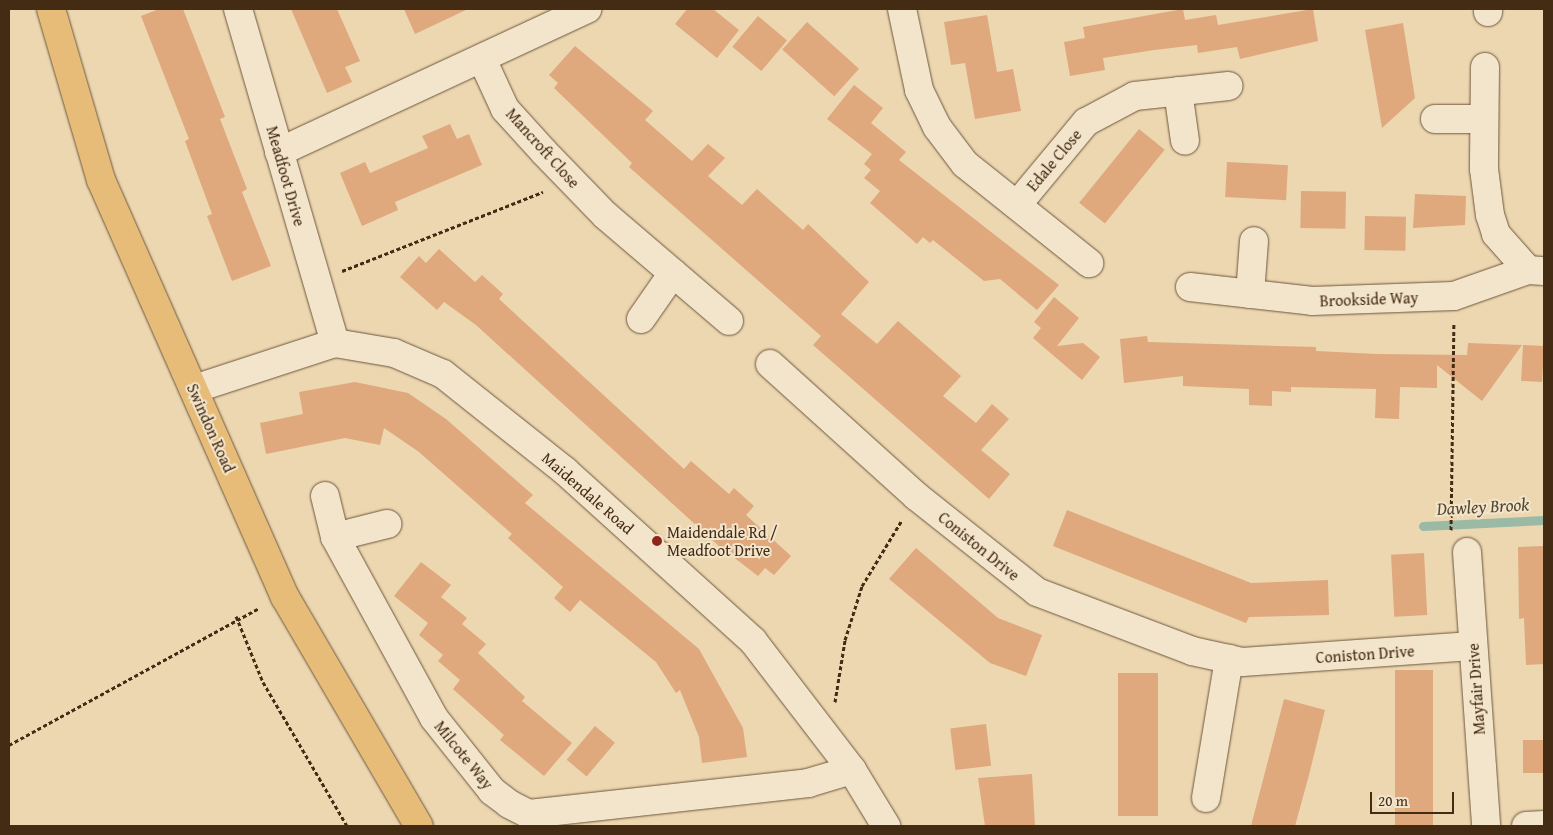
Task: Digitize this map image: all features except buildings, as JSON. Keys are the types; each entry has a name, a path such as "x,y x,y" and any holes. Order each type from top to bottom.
{"main road":[{"name":"Swindon Road","path":"51,9 101,180 296,621 419,826"}],"street":[{"name":"Meadfoot Drive","path":"238,9 335,343"},
{"path":"279,152 482,60 587,9"},
{"name":"Edale Close","path":"902,9 919,90 937,127 965,164 1089,262"},
{"name":"Mancroft Close","path":"482,60 506,109 572,180 729,321"},
{"path":"1485,67 1484,119 1490,216 1496,234 1536,271"},
{"name":"Edale Close","path":"1017,205 1086,122 1135,96 1228,86"},
{"path":"1178,91 1185,142"},
{"path":"1435,119 1484,119"},
{"path":"1250,294 1254,241"},
{"name":"Brookside Way","path":"1190,287 1312,301 1454,296 1536,271"},
{"path":"640,319 674,273"},
{"name":"Maidendale Road","path":"194,389 335,343 394,353 443,374 565,471 753,641 852,770 886,826"},
{"name":"Coniston Drive","path":"770,364 916,496 1037,592 1192,651 1242,662 1472,646"},
{"name":"Milcote Way","path":"325,496 335,537 434,718 492,791 529,814 808,783 852,770"},
{"path":"335,537 387,524"},
{"name":"Mayfair Drive","path":"1459,542 1472,646 1486,826"},
{"path":"1206,798 1229,659"},
{"path":"1526,826 1544,825"}],"path":[{"path":"317,281 572,180"},
{"path":"1454,296 1452,508 1459,542"},
{"path":"823,732 836,700 845,640 862,586 916,496"},
{"path":"9,745 236,616 263,682 347,826"}],"waterway":[{"name":"Dawley Brook","path":"1423,526 1544,520"}],"place":[{"name":"Maidendale Rd / Meadfoot Drive","path":"657,541"}]}
